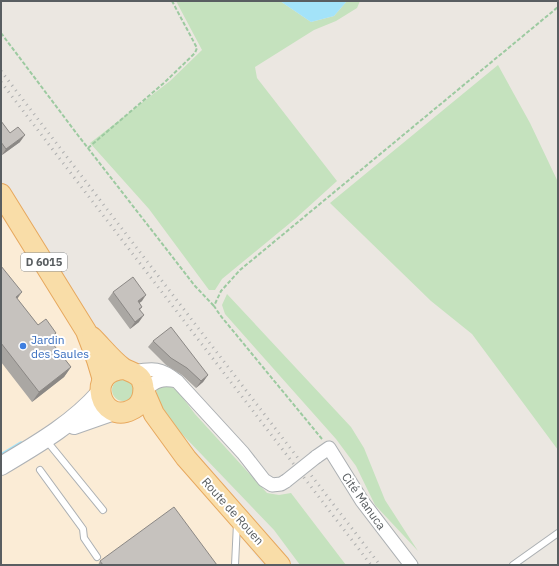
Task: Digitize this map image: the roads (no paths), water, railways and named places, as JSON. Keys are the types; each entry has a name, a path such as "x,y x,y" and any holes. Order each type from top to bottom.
{"main road":[{"name":"D 6015","path":"1,194 86,331 97,360 101,387"},
{"name":"D 6015","path":"86,331 129,371"},
{"path":"129,371 141,379 144,391 139,404 120,412 103,402 101,387 111,372 129,371"},
{"name":"Route de Rouen","path":"144,391 154,414 186,458 280,565"},
{"name":"Route de Rouen","path":"120,412 145,423 186,458"}],"street":[{"path":"129,371 155,369 167,373 177,381"},
{"path":"144,391 152,384 164,379 177,381"},
{"name":"Cité Manuca","path":"177,381 243,453 264,480 272,485 281,484 286,481 329,448 362,501 411,565"},
{"path":"1,466 47,437 88,407 101,387"},
{"path":"47,437 80,422 120,412"}],"lane":[{"path":"47,437 103,510"},
{"path":"40,470 83,529 84,538 98,557"},
{"path":"235,565 235,540 238,516"},
{"path":"513,565 558,533"}],"water":[{"path":"280,1 347,1 334,16 311,22"}],"waterway":[{"path":"1,455 21,443"}],"railway":[{"path":"1,71 380,565"},
{"path":"1,82 371,565"}],"place":[{"name":"Jardin des Saules","path":"23,346"}]}
